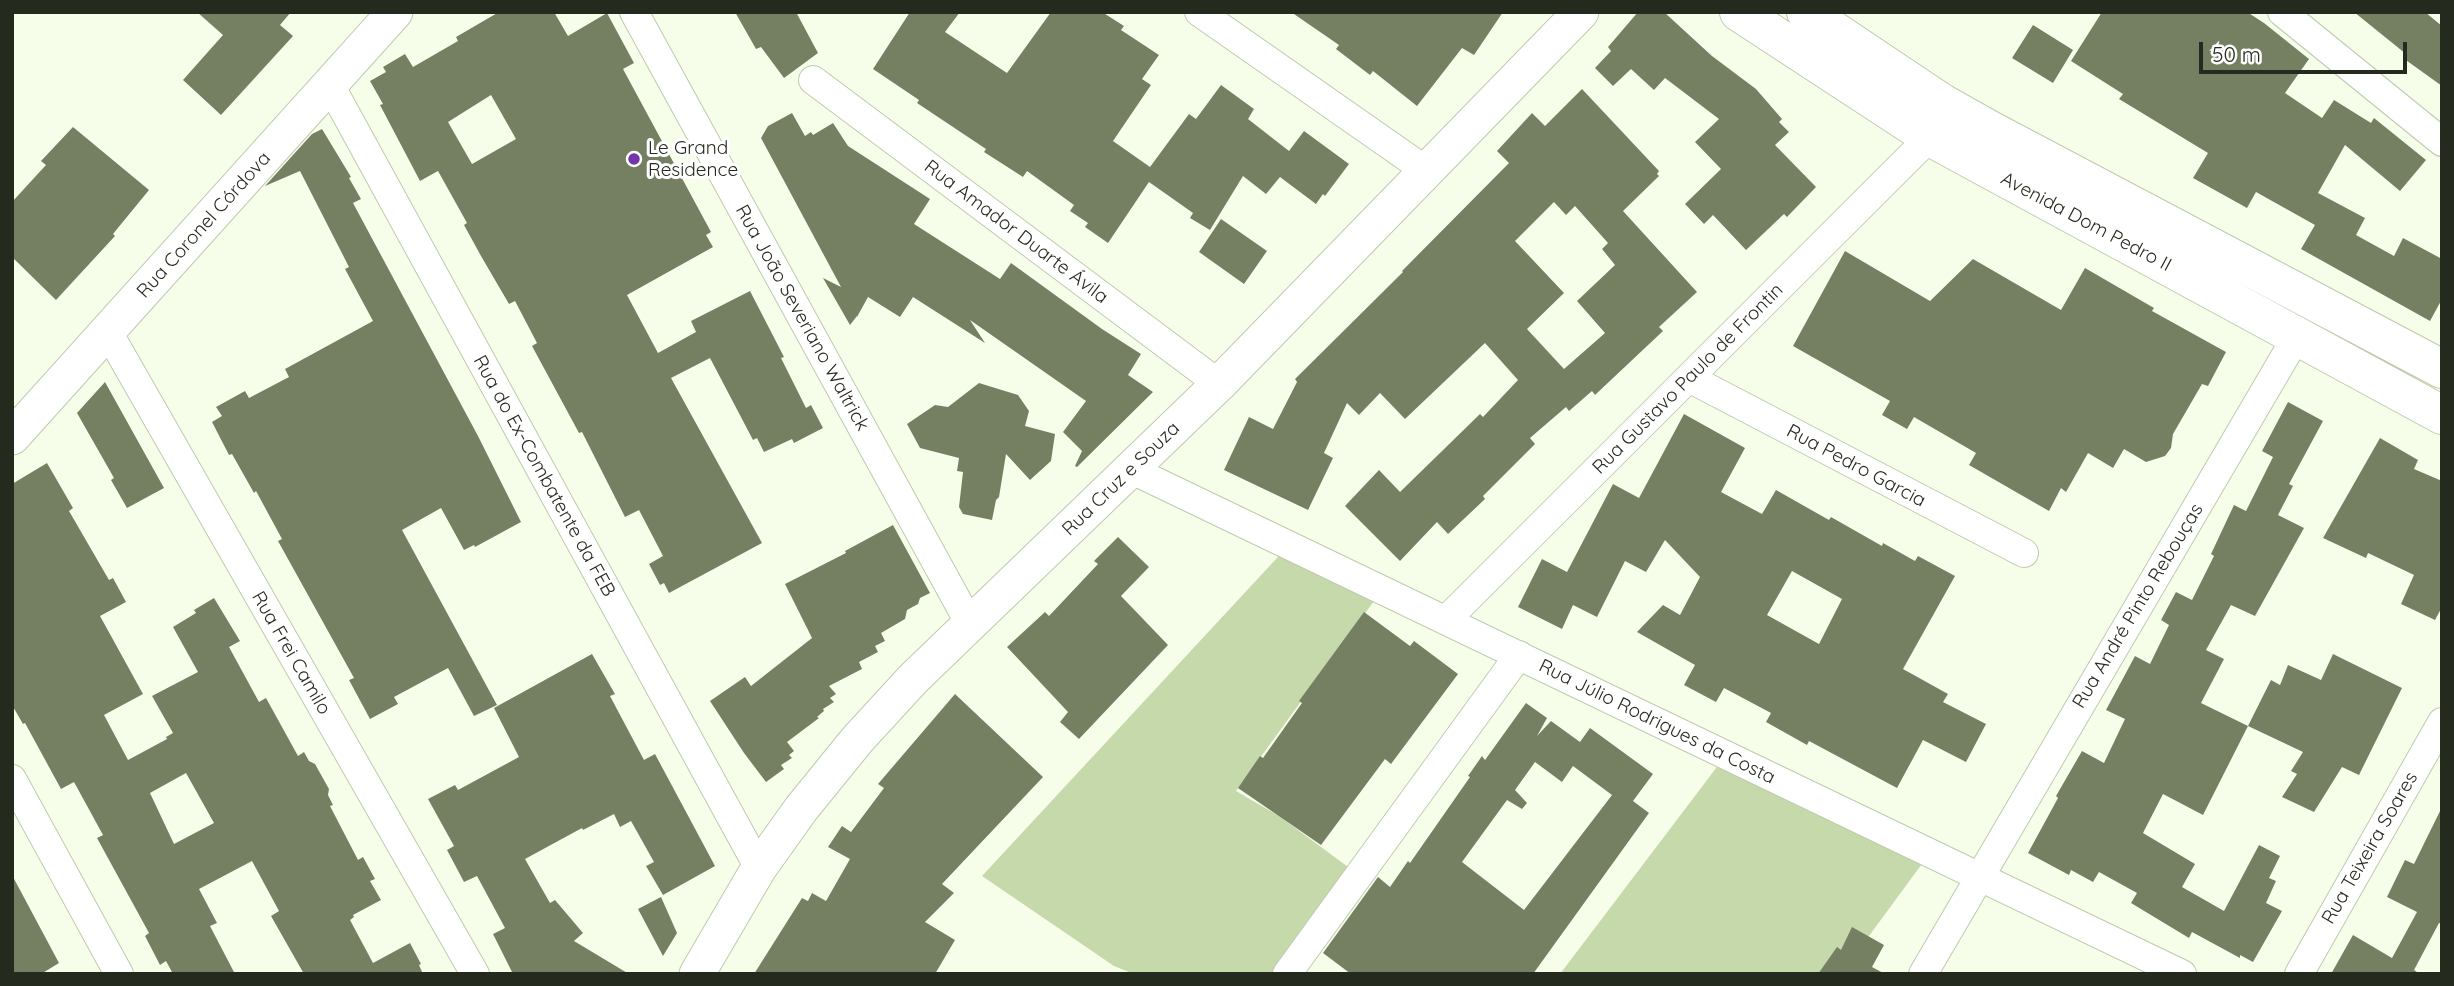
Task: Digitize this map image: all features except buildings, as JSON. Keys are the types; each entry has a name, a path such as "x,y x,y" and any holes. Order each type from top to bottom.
{"main road":[{"name":"Avenida Dom Pedro II","path":"1739,12 1930,137 2442,415"},
{"name":"Avenida Dom Pedro II","path":"1806,12 1942,103 1990,130 2442,369"}],"street":[{"name":"Rua Coronel Córdova","path":"12,437 395,12"},
{"name":"Rua João Severiano Waltrick","path":"634,12 970,624"},
{"path":"1199,12 1428,172"},
{"name":"Rua Cruz e Souza","path":"697,974 759,868 801,809 857,740 913,679 1219,384 1581,12"},
{"path":"2282,12 2442,142"},
{"name":"Rua Amador Duarte Ávila","path":"813,80 1219,384"},
{"name":"Rua do Ex-Combatente da FEB","path":"330,85 759,868"},
{"name":"Rua Gustavo Paulo de Frontin","path":"1446,620 1930,137"},
{"name":"Rua Frei Camilo","path":"108,332 475,974"},
{"name":"Rua André Pinto Rebouças","path":"1923,974 2297,336"},
{"name":"Rua Pedro Garcia","path":"1689,378 2024,554"},
{"name":"Rua Júlio Rodrigues da Costa","path":"1132,470 2182,974"},
{"path":"1287,974 1519,655"},
{"name":"Rua Teixeira Soares","path":"2298,974 2442,722"},
{"path":"12,779 119,974"}],"green space":[{"path":"1289,545 1382,590 1236,791 1279,816 1359,875 1287,974 1134,974 1114,966 982,876"},
{"path":"1726,755 1930,853 1841,974 1560,974"}],"place":[{"name":"Le Grand Residence","path":"634,159"}]}
